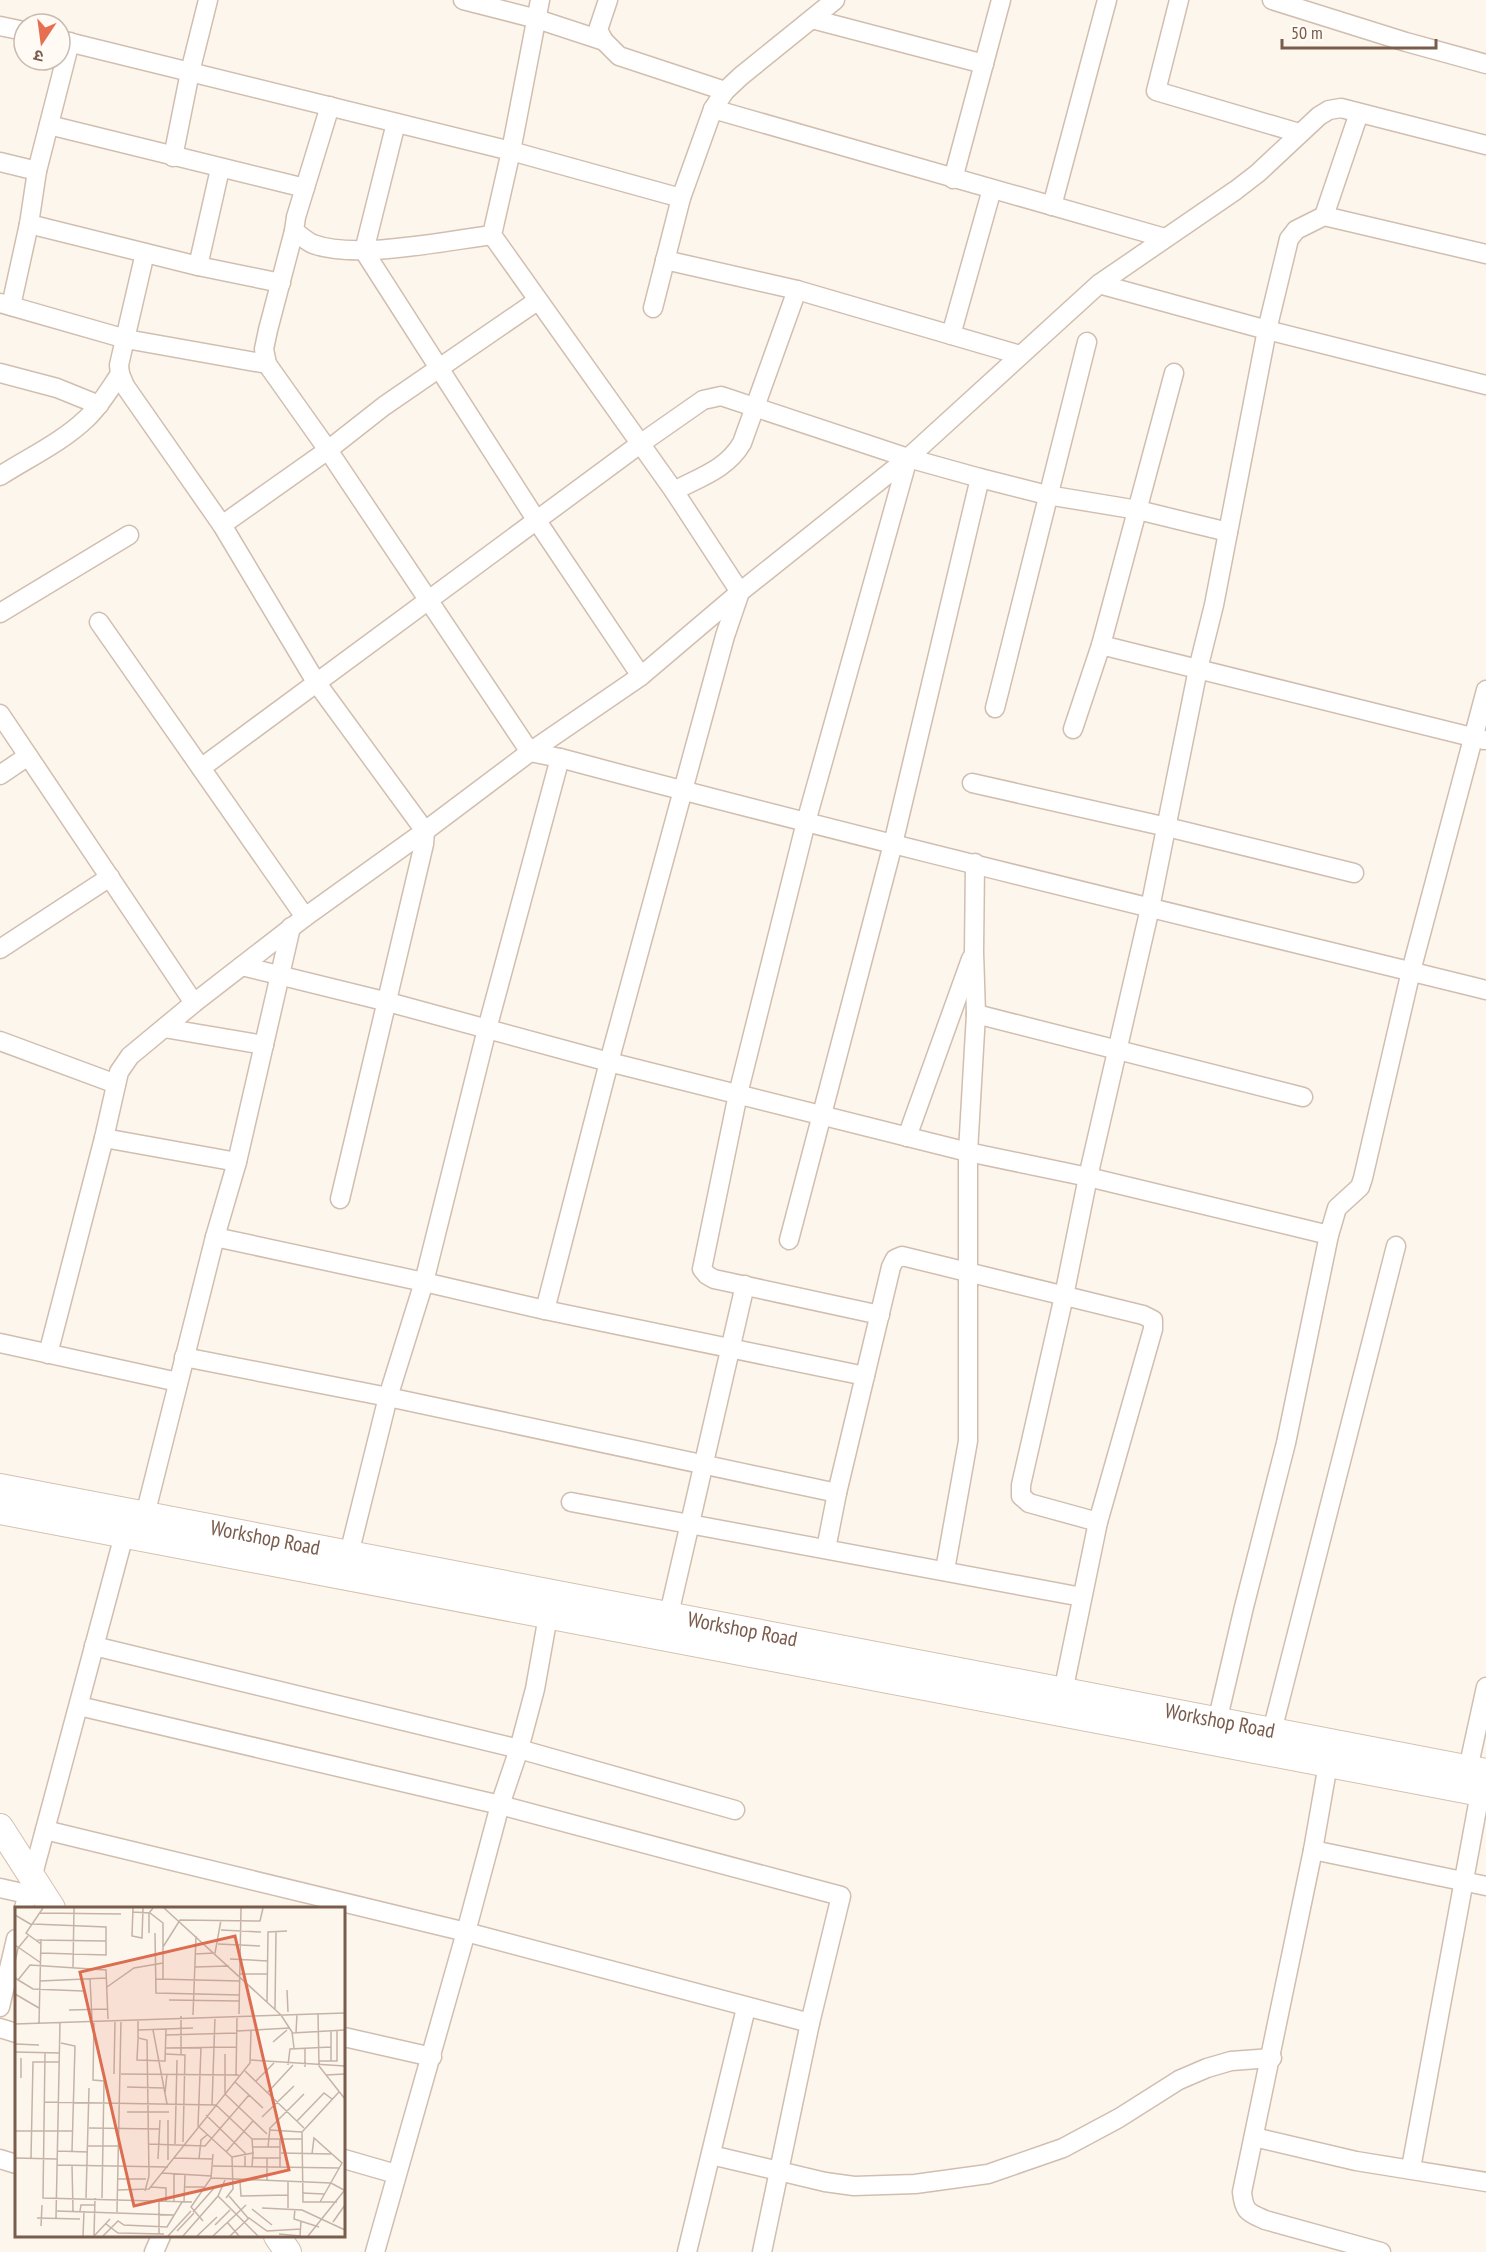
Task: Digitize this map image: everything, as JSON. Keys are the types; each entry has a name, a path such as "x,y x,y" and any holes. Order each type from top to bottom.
{"main road":[{"name":"Workshop Road","path":"0,1487 350,1554 666,1627 1328,1764 1480,1782"},
{"name":"Workshop Road","path":"0,1511 548,1616 666,1627 1063,1692 1272,1731 1480,1782"},
{"path":"0,1827 28,1894 50,1907"},
{"path":"278,2237 288,2252"}],"street":[{"path":"173,157 190,72 208,0"},
{"path":"540,0 511,152 492,235 674,491 740,592"},
{"path":"608,0 598,30 604,41 619,56 725,90"},
{"path":"653,308 681,198 713,109 725,90 835,0"},
{"path":"953,178 1001,0"},
{"path":"1052,206 1107,0"},
{"path":"1179,0 1156,91 1299,133"},
{"path":"1272,0 1406,42 1486,64"},
{"path":"469,1 537,19 604,41"},
{"path":"812,19 984,64"},
{"path":"72,43 511,152 681,198"},
{"path":"59,72 49,126 37,171 29,224 5,304 126,339 267,364"},
{"path":"330,106 305,188 266,340 264,349 267,364 328,450 530,752 1486,990"},
{"path":"48,1354 119,1072 130,1056 298,922 530,752 641,676 740,592 908,458 1099,284 1258,173 1299,133 1329,110 1341,108 1486,145"},
{"path":"713,109 1165,238"},
{"path":"1324,216 1359,113"},
{"path":"396,123 364,251 537,521 641,676"},
{"path":"49,126 305,188"},
{"path":"0,162 37,171"},
{"path":"198,266 220,169"},
{"path":"951,335 992,189"},
{"path":"1098,1522 1037,1506 1021,1496 1021,1485 1064,1296 1088,1177 1150,908 1198,669 1214,606 1267,330 1289,239 1296,230 1324,216 1486,254"},
{"path":"29,224 198,266 281,283"},
{"path":"294,231 311,243 328,248 364,251 492,235"},
{"path":"145,253 119,365 125,386 222,525 316,682 425,831 388,1002 340,1199"},
{"path":"664,260 797,290 1020,355"},
{"path":"1099,284 1267,330 1486,385"},
{"path":"674,491 726,464 735,456 742,443 797,290"},
{"path":"222,525 328,450 384,406 537,301"},
{"path":"995,708 1087,342"},
{"path":"1073,729 1101,645 1174,372"},
{"path":"0,373 57,388 99,405"},
{"path":"0,476 74,429 99,405 120,374"},
{"path":"201,768 640,444 703,400 711,397 721,396 908,458 980,478 1047,495 1138,510 1228,532"},
{"path":"880,1315 714,1279 702,1269 738,1094 806,822 908,458"},
{"path":"789,1240 893,844 980,478"},
{"path":"0,613 129,535"},
{"path":"545,1310 609,1062 725,636 740,592"},
{"path":"99,621 201,768 298,922"},
{"path":"1101,645 1480,739"},
{"path":"1217,1722 1286,1443 1329,1235 1337,1208 1360,1187 1363,1178 1411,971 1480,739 1486,690"},
{"path":"0,714 194,1003"},
{"path":"0,775 28,756"},
{"path":"350,1554 388,1397 424,1282 487,1029 560,758"},
{"path":"972,783 1167,827 1354,873"},
{"path":"945,1570 968,1441 968,1152 976,1014 975,863"},
{"path":"0,948 110,877"},
{"path":"145,1515 215,1238 237,1162 279,974 298,922"},
{"path":"907,1137 974,952"},
{"path":"242,966 907,1137 1088,1177 1329,1235"},
{"path":"976,1014 1303,1097"},
{"path":"164,1028 264,1045"},
{"path":"0,1041 116,1084"},
{"path":"104,1138 237,1162"},
{"path":"215,1238 545,1310 866,1376"},
{"path":"1272,1731 1396,1246"},
{"path":"826,1549 837,1493 895,1259 902,1256 1143,1315 1153,1320 1153,1329 1098,1522 1063,1692"},
{"path":"666,1627 745,1286"},
{"path":"0,1343 178,1382"},
{"path":"184,1357 388,1397 837,1493"},
{"path":"571,1502 1082,1597"},
{"path":"0,1888 28,1894 124,1535"},
{"path":"375,2252 432,2057 500,1805 519,1749 535,1689 548,1616"},
{"path":"94,1646 519,1749 735,1810"},
{"path":"1411,2168 1480,1782 1486,1687"},
{"path":"79,1706 500,1805 841,1896 810,2024 762,2252"},
{"path":"1328,1764 1272,2058 1242,2192 1243,2205 1249,2213 1265,2220 1381,2252"},
{"path":"45,1830 466,1932 810,2024"},
{"path":"1313,1850 1486,1886"},
{"path":"0,2007 15,1943"},
{"path":"687,2252 746,2008"},
{"path":"0,2028 15,2033"},
{"path":"345,2037 432,2057"},
{"path":"711,2155 825,2182 882,2187 988,2174 1063,2148 1119,2118 1179,2080 1207,2068 1231,2061 1272,2058"},
{"path":"1254,2137 1356,2161 1411,2168 1486,2182"},
{"path":"345,2159 396,2174"},
{"path":"0,2160 15,2164"},
{"path":"154,2252 160,2237"}]}
